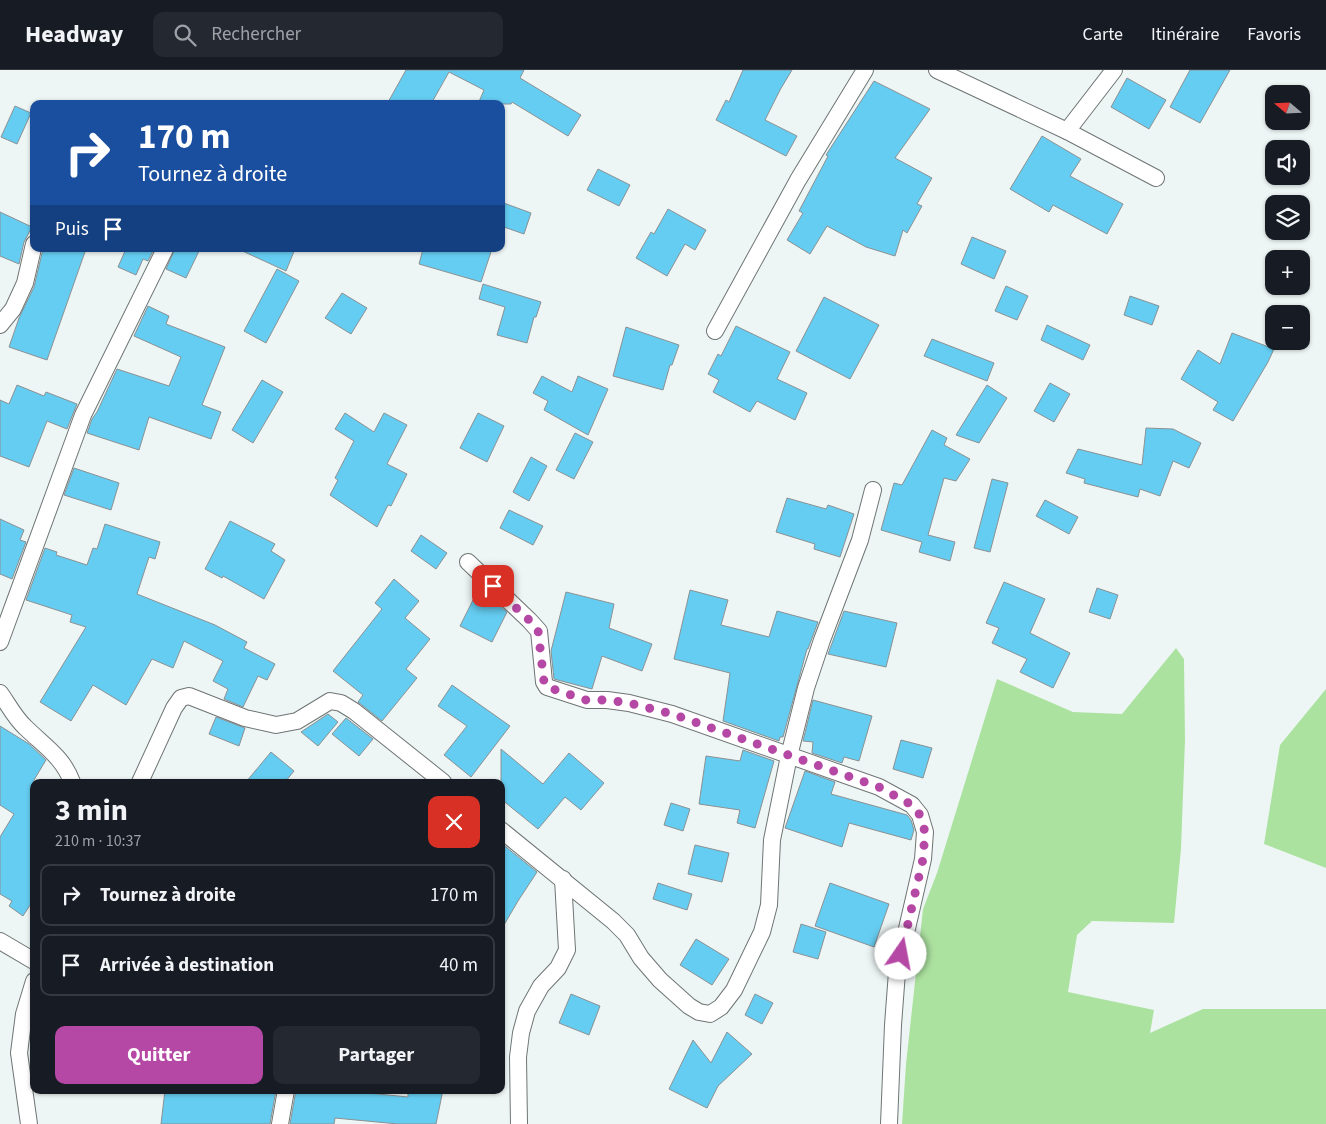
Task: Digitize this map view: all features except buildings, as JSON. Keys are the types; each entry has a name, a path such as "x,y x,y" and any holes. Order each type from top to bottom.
{"street":[{"path":"715,331 798,180 865,70"},
{"path":"937,70 1067,131 1156,178"},
{"path":"1067,131 1114,70"},
{"path":"0,325 13,309 25,283 32,252"},
{"path":"0,642 83,415 164,252"},
{"path":"505,833 613,920 627,935 641,958 660,980 689,1006 699,1012 710,1014 721,1007 734,990 762,932 769,905 772,840 789,756 806,688 860,540 873,490"},
{"path":"468,562 538,630 544,682 547,687 586,700 629,703 672,714 879,787 912,805 920,815 925,832 923,859 897,972 889,1124"},
{"path":"0,693 24,727 38,738 67,769 71,779"},
{"path":"141,779 174,708 182,698 189,696 245,718 276,726 298,721 330,701 341,703 354,711 439,779"},
{"path":"519,1124 518,1057 521,1033 527,1011 541,986 558,968 567,950 563,879"},
{"path":"0,941 30,959"},
{"path":"29,1124 19,1053 24,1014 30,994"},
{"path":"280,1124 285,1094"}],"green space":[{"path":"1176,648 1184,659 1185,740 1181,849 1174,923 1092,921 1077,935 1068,992 1154,1010 1150,1033 1203,1009 1326,1009 1326,1124 902,1124 906,1064 923,909 937,873 997,679 1073,712 1122,714"},
{"path":"1326,689 1326,868 1264,844 1280,745"}],"route":[{"path":"493,586 538,630 541,642 544,682 547,687 586,700 629,703 672,714 879,787 912,805 920,815 925,832 923,859 901,954"}]}
